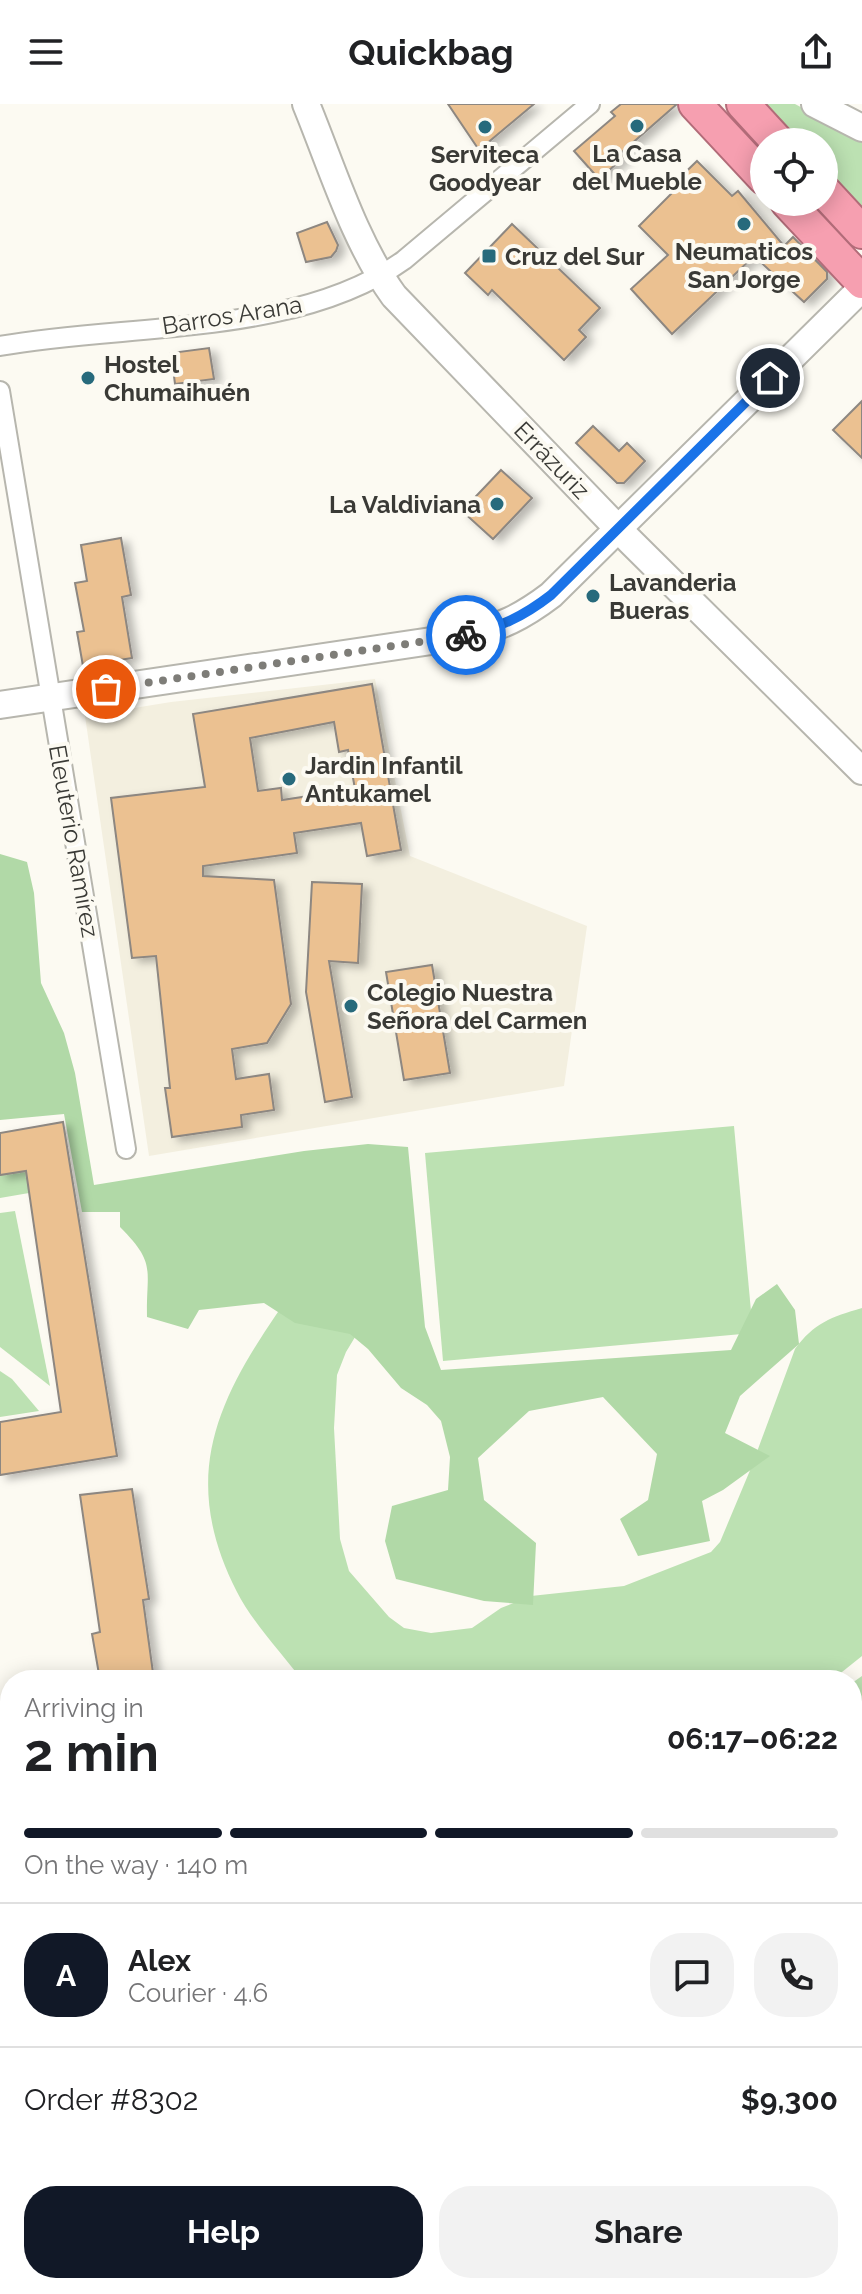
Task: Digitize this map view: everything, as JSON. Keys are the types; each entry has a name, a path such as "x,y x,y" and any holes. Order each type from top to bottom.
{"highway":[{"path":"695,104 750,163"},
{"path":"743,104 765,128"},
{"path":"838,206 862,232"},
{"path":"800,216 862,285"}],"main road":[{"name":"Errázuriz","path":"306,104 363,243 380,277 394,296 617,527 860,765"},
{"path":"815,104 862,128"},
{"path":"0,705 327,657 496,628 525,614 551,595 862,285"}],"street":[{"name":"Barros Arana","path":"0,346 285,311 353,289 380,277 404,260 590,104"},
{"name":"Eleuterio Ramírez","path":"0,391 126,1149"}],"shaded area":[{"name":"Colegio Nuestra Señora del Carmen","path":"375,679 410,856 587,926 564,1086 149,1156 85,716 171,702"}],"green space":[{"path":"757,104 795,104 862,140 862,207 838,183 838,128 782,128"},
{"path":"0,854 27,862 34,893 41,983 64,1033 75,1073 94,1185 304,1151 368,1144 408,1147 425,1327 441,1370 731,1350 756,1299 777,1284 795,1310 799,1344 740,1396 725,1433 770,1456 723,1490 702,1501 710,1541 638,1556 620,1519 648,1500 657,1454 603,1397 529,1411 478,1458 484,1500 536,1543 533,1605 484,1601 396,1579 385,1541 392,1506 448,1490 450,1457 441,1421 427,1405 401,1388 368,1349 350,1334 295,1323 264,1303 199,1310 188,1329 147,1317 145,1259 120,1227 120,1212 82,1212 64,1114 0,1120"},
{"path":"734,1126 753,1333 443,1361 425,1153"},
{"path":"26,1171 29,1193 0,1198 0,1175"},
{"path":"15,1211 50,1386 0,1347 0,1213"},
{"path":"301,1279 375,1304 346,1352 337,1375 334,1428 340,1539 349,1571 389,1617 404,1628 431,1633 472,1628 501,1608 531,1596 624,1586 711,1552 720,1542 751,1468 795,1349 824,1322 862,1308 862,1656 844,1670 294,1670 258,1625 237,1592 218,1546 209,1504 209,1465 217,1427 231,1391 274,1317"},
{"path":"0,1371 12,1379 39,1411 0,1417"}],"building":[{"name":"Serviteca Goodyear","path":"448,104 534,104 479,150"},
{"path":"621,104 677,104 621,153 624,157 599,179 574,151 615,116 611,112"},
{"path":"697,161 732,196 738,191 750,205 750,216 759,216 784,246 793,237 827,272 827,279 804,302 754,256 672,334 631,289 668,255 639,226 671,194 667,190"},
{"path":"327,222 338,245 336,251 331,257 306,262 297,233"},
{"path":"512,224 600,308 579,330 586,337 564,360 492,290 488,295 465,273"},
{"path":"209,348 214,379 175,384 171,353"},
{"path":"862,401 862,458 833,430"},
{"path":"593,426 619,451 627,443 645,461 624,483 617,483 576,443"},
{"name":"La Valdiviana","path":"501,470 532,498 493,539 462,511"},
{"path":"121,538 131,595 122,597 132,658 83,666 77,632 84,631 75,583 87,581 81,545"},
{"path":"372,684 401,850 367,856 361,823 294,833 297,853 203,866 203,876 274,880 291,1004 267,1043 232,1049 236,1079 269,1074 274,1110 241,1115 242,1127 172,1137 165,1088 170,1088 156,956 132,958 111,798 205,787 193,714","holes":["334,722 339,752 348,750 355,789 282,800 281,788 258,791 250,738"]},
{"path":"312,882 362,884 358,963 329,961 352,1097 325,1102 306,992"},
{"path":"432,965 450,1073 404,1080 386,972"},
{"path":"63,1122 117,1456 0,1475 0,1422 61,1412 26,1171 0,1175 0,1133"},
{"path":"132,1489 149,1599 143,1600 153,1670 98,1670 92,1634 100,1632 80,1495"}],"way so far":[{"path":"106,689 466,635"}],"place":[{"name":"La Casa del Mueble","path":"637,126"},
{"name":"Serviteca Goodyear","path":"485,127"},
{"name":"Neumaticos San Jorge","path":"744,224"},
{"name":"Cruz del Sur","path":"489,256"},
{"name":"Hostel Chumaihuén","path":"88,378"},
{"name":"La Valdiviana","path":"497,504"},
{"name":"Lavanderia Bueras","path":"593,596"},
{"name":"Jardin Infantil Antukamel","path":"289,779"},
{"name":"Colegio Nuestra Señora del Carmen","path":"351,1006"}],"route":[{"path":"466,635 496,628 525,614 551,595 770,378"}]}
